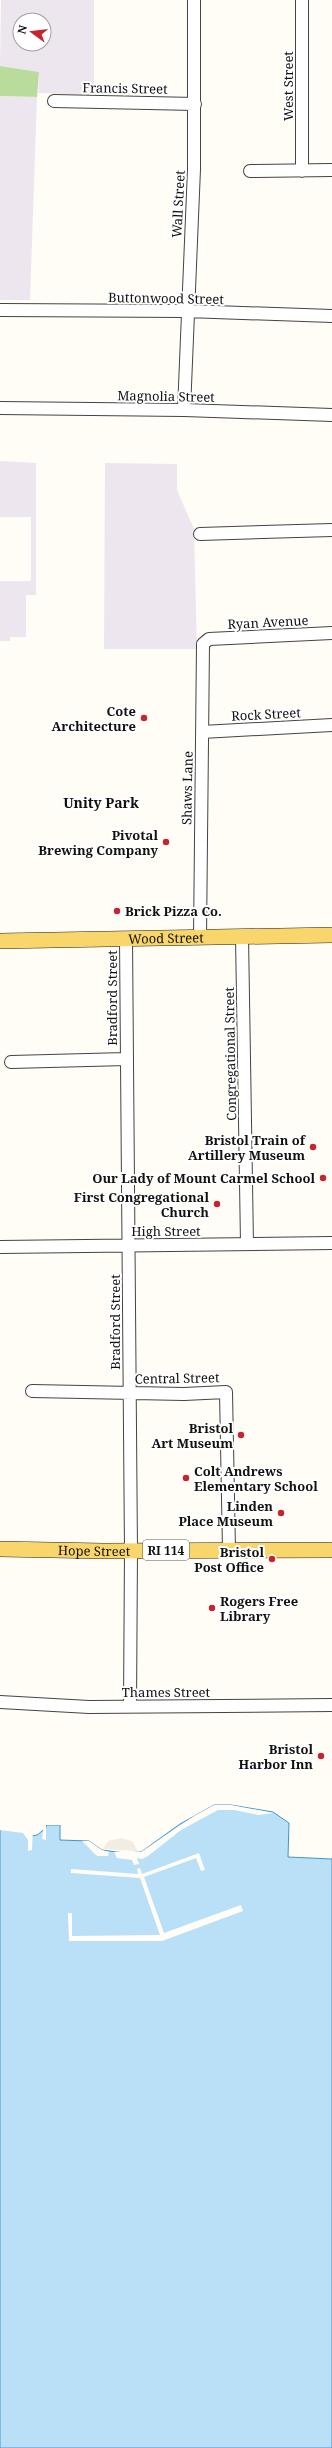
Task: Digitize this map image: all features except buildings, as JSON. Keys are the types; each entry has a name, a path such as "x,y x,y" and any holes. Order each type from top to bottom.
{"main road":[{"name":"Wood Street","path":"0,941 332,935"},
{"name":"Hope Street","path":"0,1549 131,1551 332,1550"}],"street":[{"name":"Wall Street","path":"184,410 194,104 194,0"},
{"name":"West Street","path":"302,0 302,171"},
{"name":"Francis Street","path":"54,100 194,104"},
{"path":"250,171 332,170"},
{"name":"Buttonwood Street","path":"0,310 187,311 332,316"},
{"name":"Magnolia Street","path":"0,408 184,410 332,415"},
{"path":"200,534 332,530"},
{"name":"Ryan Avenue","path":"205,641 332,633"},
{"name":"Shaws Lane","path":"200,937 202,732 201,649 205,641"},
{"name":"Rock Street","path":"202,732 332,725"},
{"name":"Congregational Street","path":"242,936 247,1244"},
{"name":"Bradford Street","path":"126,938 131,1551 130,1706"},
{"path":"11,1062 126,1059"},
{"name":"High Street","path":"0,1247 332,1243"},
{"name":"Central Street","path":"32,1391 130,1393 226,1392 229,1550"},
{"name":"Thames Street","path":"0,1702 81,1707 332,1705"}],"shaded area":[{"path":"1,0 94,0 94,95 38,93 39,72 0,66"},
{"path":"0,96 37,97 30,300 0,300"},
{"path":"0,461 36,463 36,595 26,595 26,637 10,637 10,641 0,641 0,581 31,581 31,517 0,517"},
{"path":"105,463 177,464 177,490 194,529 197,649 104,649"},
{"path":"122,1838 133,1842 137,1851 103,1849 108,1841"}],"green space":[{"path":"0,66 39,72 37,97 0,96"}],"water":[{"path":"214,1805 231,1805 273,1812 289,1823 288,1857 332,1859 332,2448 0,2448 0,1825 2,1827 31,1829 31,1836 37,1835 46,1828 46,1825 60,1825 60,1840 89,1841 102,1850 124,1853 141,1852 180,1824"}],"pier":[{"path":"214,1805 231,1805 274,1813 259,1815 234,1810 218,1810 181,1830 148,1856 142,1859 137,1858 139,1864 134,1865 132,1860 117,1858 114,1852 141,1852 194,1816"},
{"path":"0,1823 4,1826 33,1827 32,1850 28,1851 28,1840 23,1833 0,1830"},
{"path":"60,1823 60,1825 46,1825 46,1840 42,1839 44,1824"},
{"path":"82,1841 89,1841 102,1850 109,1852 108,1856 97,1856"},
{"path":"199,1853 205,1870 201,1871 196,1858 144,1877 164,1933 241,1905 243,1911 162,1941 69,1941 68,1913 72,1913 72,1936 160,1935 140,1878 71,1873 71,1869 138,1874 137,1869 140,1868 142,1874"}],"place":[{"name":"Cote Architecture","path":"144,718"},
{"name":"Pivotal Brewing Company","path":"166,842"},
{"name":"Brick Pizza Co.","path":"117,911"},
{"name":"Bristol Train of Artillery Museum","path":"313,1147"},
{"name":"Our Lady of Mount Carmel School","path":"323,1178"},
{"name":"First Congregational Church","path":"217,1204"},
{"name":"Bristol Art Museum","path":"241,1435"},
{"name":"Colt Andrews Elementary School","path":"186,1478"},
{"name":"Linden Place Museum","path":"281,1513"},
{"name":"Bristol Post Office","path":"272,1559"},
{"name":"Rogers Free Library","path":"212,1608"},
{"name":"Bristol Harbor Inn","path":"321,1756"}],"district":[{"name":"Unity Park","path":"101,802"}]}
